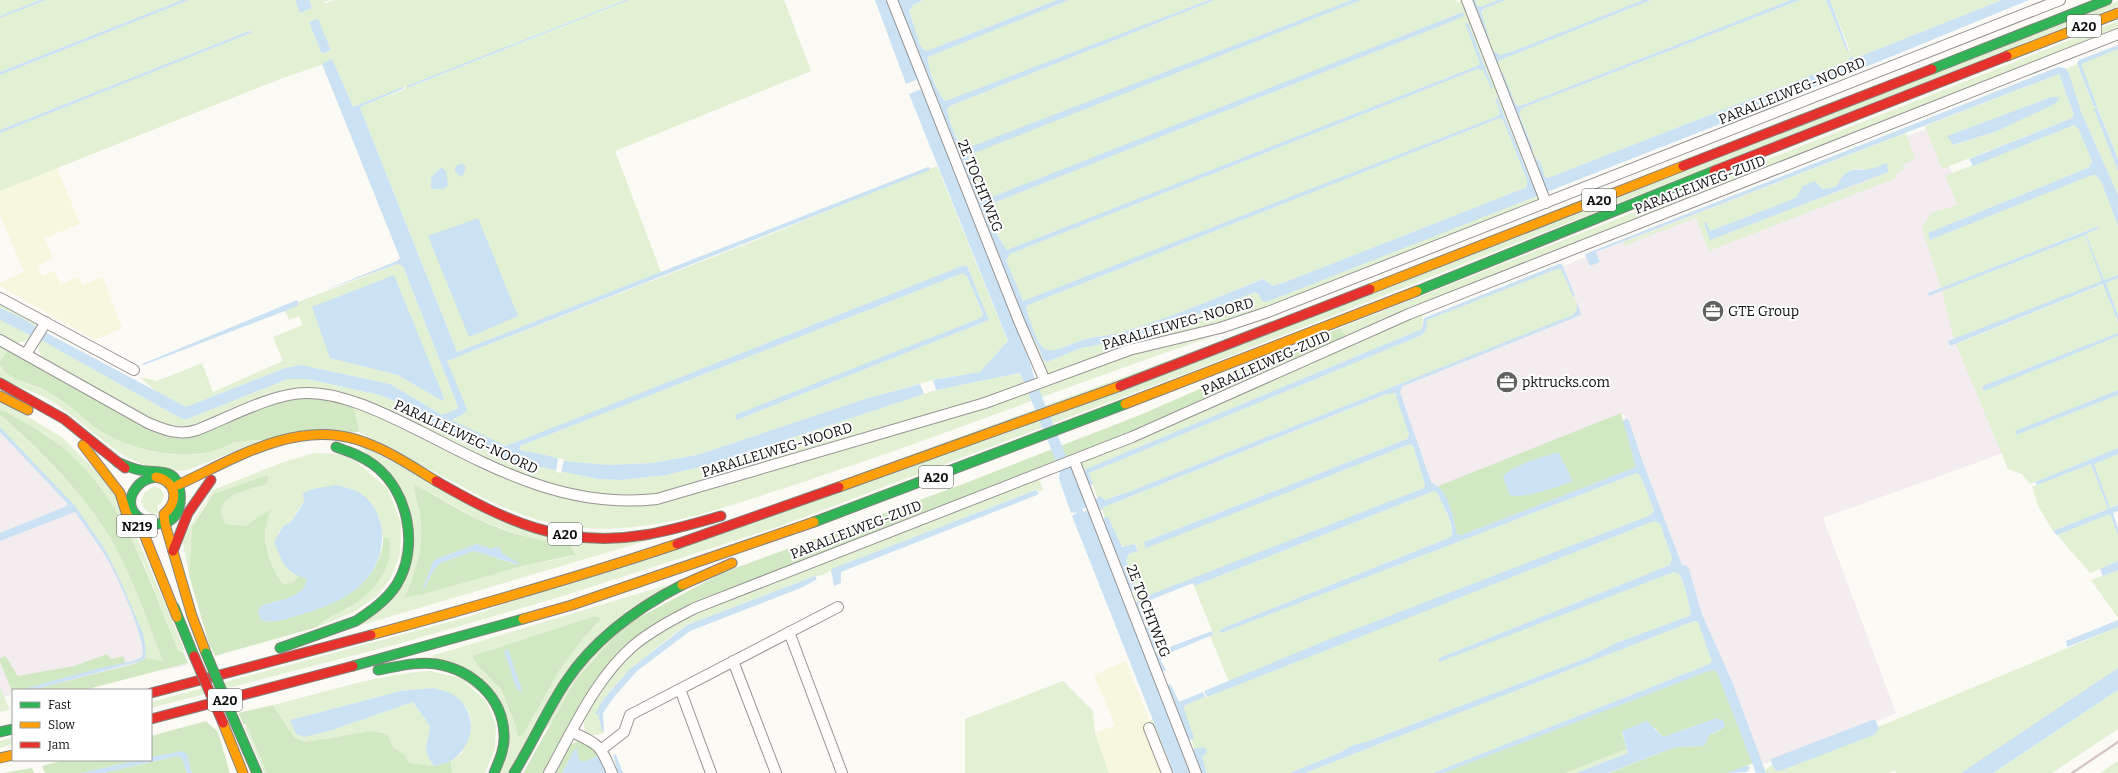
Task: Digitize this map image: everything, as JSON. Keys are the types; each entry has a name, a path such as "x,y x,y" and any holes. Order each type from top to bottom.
{"main road":[{"name":"A20","path":"152,693 487,604 606,568 849,484 1056,410 1571,211 2107,0"},
{"name":"A20","path":"152,719 299,681 572,605 836,515 1036,439 1239,358 1360,314 1574,226 2118,13"},
{"path":"0,383 64,419 138,478 160,470 174,482 182,497"},
{"name":"N219","path":"0,396 56,425 83,445 134,491 132,505 136,514 154,531 167,586 177,617"},
{"name":"A20","path":"182,497 212,476 271,444 295,437 329,435 348,438 383,450 485,508 519,524 555,533 594,538 634,537 727,514"},
{"name":"N219","path":"83,445 120,493 127,515 144,534 155,566 243,773"},
{"name":"A20","path":"162,690 356,621 377,607 397,583 408,558 410,535 407,513 395,488 376,466 364,458 344,448 326,446"},
{"path":"134,491 144,476"},
{"name":"A20","path":"174,482 212,476"},
{"name":"A20","path":"173,551 181,524 194,500 212,476"},
{"name":"N219","path":"174,482 174,501 167,518 167,537 173,551 188,606 206,653 257,773"},
{"name":"A20","path":"772,500 831,482 849,484"},
{"name":"N219","path":"154,531 179,509 182,497"},
{"name":"A20","path":"785,542 820,529 836,515"},
{"path":"514,773 565,683 581,661 606,634 641,607 715,569 743,559"},
{"name":"A20","path":"299,681 425,664 449,667 465,672 486,688 499,710 504,727 504,744 500,760 494,773"},
{"path":"0,732 12,729"},
{"path":"0,758 12,755"}],"street":[{"name":"2E TOCHTWEG","path":"892,0 1042,383"},
{"path":"1467,0 1545,201"},
{"name":"PARALLELWEG-NOORD","path":"0,340 148,423 171,432 184,433 197,430 284,396 307,392 345,400 392,417 470,457 529,484 583,497 622,500 657,499 985,403 1129,350 1220,328 1268,312 2047,2 2060,0"},
{"name":"PARALLELWEG-ZUID","path":"549,773 572,732 610,671 621,657 663,625 696,608 1072,461 1195,411 1408,314 2118,34"},
{"path":"0,298 44,325 134,370"},
{"path":"26,354 44,325"},
{"name":"2E TOCHTWEG","path":"1072,461 1196,773"},
{"path":"602,749 624,732 630,715 838,607"},
{"path":"789,632 842,773"},
{"path":"733,661 776,773"},
{"path":"680,689 711,773"},
{"path":"1149,728 1167,773"},
{"path":"572,732 591,741 602,749 612,773"}],"shaded area":[{"path":"1932,127 1969,211 1925,230 2006,452 1823,518 1896,713 1795,757 1758,765 1624,414 1436,489 1428,483 1397,387 1561,267 1699,211"},
{"path":"0,427 86,498 187,666 49,689 12,689 12,695 0,697"}],"green space":[{"path":"0,0 40,0 0,16"},
{"path":"46,0 182,0 0,72 0,18"},
{"path":"189,0 295,0 300,13 312,8 309,0 330,0 324,2 324,4 334,0 625,0 407,86 408,88 629,0 784,0 811,71 615,151 661,272 457,352 360,108 403,90 406,87 353,107 333,61 280,79 0,191 0,133 253,32 249,31 0,130 0,75","holes":["318,19 331,50 322,54 310,23","441,167 448,185 431,178","428,236 503,281 517,316"]},
{"path":"894,0 898,0 940,108 983,211 983,216 1015,299 1045,361 1047,362 1081,348 1113,342 1246,294 1255,292 1259,294 1371,260 1539,195 1538,201 1271,308 1120,349 1052,375 1047,374 1025,332"},
{"path":"923,0 1057,0 927,51 920,45 909,11 913,5"},
{"path":"1069,0 1209,0 949,101 942,99 927,64 928,57"},
{"path":"1215,0 1352,0 968,149 963,148 951,124 947,109 950,106"},
{"path":"1361,0 1456,0 1458,3 1460,0 1465,0 1536,186 1532,184 1497,98 1495,99 1500,113 1498,116 1026,301 1021,299 1006,260 1010,254 1477,69 1481,68 1485,72 1466,23 1479,58 1480,64 1477,66 1042,237 1007,250 1003,247 988,205 1453,21 1463,12 993,198 987,199 979,195 967,158 968,155"},
{"path":"1472,0 1481,14 1485,8 1506,0 1643,0 1511,52 1500,55 1494,52 1500,63 1500,60 1651,0 1791,0 1520,106 1516,105 1503,74 1532,150 1533,148 1519,114 1522,108 1800,0 1826,0 1846,49 1850,51 1830,0 2002,0 1856,58 1850,57 1848,61 1548,178 1545,177 1537,157 1535,159 1543,181 1541,183"},
{"path":"1475,0 1498,0 1480,7 1477,6"},
{"path":"2118,1 2118,6 1187,373 783,525 563,596 398,644 152,708 152,702 471,616 1699,166"},
{"path":"2118,21 2118,31 1347,338 1340,328"},
{"path":"2118,49 2118,159 2098,108 2095,109 2118,171 2118,195 2081,112 2066,69 2077,64 2094,107 2097,106 2080,64"},
{"path":"2059,74 2074,116 1942,169 1925,126","holes":["2051,97 2058,97 1997,131 1954,145 1948,136"]},
{"path":"1500,118 1504,122 1527,180 1527,187 1283,283 1273,286 1262,279 1160,320 1116,334 1080,340 1056,350 1047,350 1040,344 1037,338 1027,311 1026,307 1028,305"},
{"path":"2074,125 2078,128 2092,161 2090,167 1928,233 1930,240 2091,175 2095,175 2101,181 2118,226 2118,275 2104,280 2086,234 2099,228 2098,226 1941,288 1922,228 1931,213 1958,205 1945,176"},
{"path":"1906,133 1915,159 1902,165 1904,169 1895,174 1896,178 1709,251 1696,218 1623,246 1624,242","holes":["1887,163 1872,179 1711,239 1704,223 1706,223 1710,231 1822,189 1839,185 1843,175 1858,168 1865,170"]},
{"path":"937,166 1008,342 980,372 933,380 865,399 697,455 652,463 608,465 565,461 550,456 520,450 520,446 963,273 967,276 983,315 982,318 736,415 737,420 989,320 967,266 962,266 510,445 505,445 490,440 452,420 465,413 447,361 759,239"},
{"path":"57,168 80,224 45,238 53,259 38,266 42,276 55,271 60,284 79,277 83,285 103,277 122,328 95,340 0,286 0,283 24,272 0,215 0,191"},
{"path":"2085,235 2103,281 1954,339 1942,291"},
{"path":"397,264 403,266 458,407 457,409 442,415 390,384 301,365 285,368 186,407 155,391 140,377 157,381 202,363 213,392 283,361 273,337 303,325 299,316 289,320 285,311 299,305 298,302","holes":["394,276 442,401 398,375 331,358"]},
{"path":"1557,269 1561,269 1576,301 1577,310 1573,315 1131,491 1105,500 1099,496 1097,497 1089,473 1422,335 1426,331 1427,320"},
{"path":"2118,278 2118,316 2106,283"},
{"path":"2104,284 2118,322 2118,333 1982,386 1984,390 2118,336 2118,390 2015,432 2016,435 2118,395 2118,448 2030,484 2022,474 2008,469 1956,344"},
{"path":"0,303 38,323 38,328 20,317 0,308"},
{"path":"1423,313 1422,329 1086,469 1084,474 1081,464 1085,460"},
{"path":"0,320 34,337 28,341 16,343 0,334"},
{"path":"1340,328 1347,338 1143,429 695,604 662,620 631,643 545,773 523,773 575,681 625,625 722,573 963,484 1140,415"},
{"path":"1214,336 857,464 746,501 685,518 623,528 592,528 561,525 531,518 503,507 359,432 354,406 382,417 490,471 546,493 592,502 617,504 642,503 1126,355"},
{"path":"41,340 182,419 187,419 288,379 307,379 380,395 397,402 444,430 507,460 598,479 621,480 666,475 709,465 936,390 1019,373 1025,383 984,401 680,490 643,497 594,495 529,479 356,400 190,428 163,426 43,358 38,350"},
{"path":"0,345 9,349 0,361"},
{"path":"9,349 170,435 285,399 318,397 354,406 359,432 235,442 219,449 184,455 150,451 133,446 101,431 80,414 52,395 38,387 8,375 0,365 0,361"},
{"path":"0,365 9,375 49,393 114,436 148,451 188,455 201,453 237,442 262,440 188,470 168,471 149,467 115,450 69,413 47,398 0,379"},
{"path":"1393,392 1397,397 1409,435 1407,439 1144,542 1147,547 1410,444 1413,446 1425,484 1423,489 1137,602 1133,592 1136,590 1126,560 1129,554 1138,551 1136,544 1126,547 1120,545 1108,517 1105,517 1102,510 1104,507"},
{"path":"0,400 63,438 111,486 132,526 185,651 178,650 144,564 120,517 74,458 46,434 0,410"},
{"path":"0,410 7,412 58,444 83,467 104,493 122,522 138,553 178,650 183,652 188,663 88,689 36,689 134,664 145,658 163,661 129,576 116,548 99,520 79,494 57,470 34,446 0,415"},
{"path":"1621,413 1636,467 1462,535 1457,534 1453,516 1438,486"},
{"path":"0,415 57,470 90,507 100,521 124,563 163,661 145,658 146,649 122,584 106,551 91,529 0,427"},
{"path":"360,445 520,527 663,536 358,626 394,593 409,508","holes":["414,484 478,519 574,556 522,566 404,597 417,565 423,535"]},
{"path":"314,453 337,454 354,460 388,489 401,523 400,554 391,578 377,596 354,612 317,627 323,620 350,608 388,538 383,538 379,515 304,501 290,523 283,526 278,533 293,574 300,575 294,583 283,584 269,557 267,548 267,519 271,510 245,526 225,524 221,513 223,505 227,500 247,490 267,484 267,476 213,494 205,504 192,527 189,575 182,539 213,490 281,463"},
{"path":"2118,454 2118,505 2110,508 2094,464"},
{"path":"2091,464 2108,509 2053,531 2039,508 2032,487"},
{"path":"1637,473 1640,475 1654,510 1651,515 1229,682 1210,636 1213,633 1194,586 1434,491 1438,494 1450,522 1452,533 1451,537 1228,626 1220,630 1221,633"},
{"path":"1073,474 1075,475 1192,773 1190,773"},
{"path":"268,475 267,484 233,496 223,505 221,511 225,524 245,526 272,509 268,518 265,538 273,567 283,584 293,583 300,575 307,579 305,586 295,595 261,606 261,620 278,621 310,612 339,599 353,590 366,580 375,568 381,554 383,538 388,538 390,549 389,559 380,579 365,596 348,608 327,618 317,627 215,656 209,644 189,575 192,527 213,494"},
{"path":"1039,478 1043,490 1036,490 834,568 829,572 812,577 687,625 630,669 603,700 598,713 604,733 593,735 587,732 584,725 587,715 602,689 623,663 638,648 667,628 708,608"},
{"path":"414,484 468,514 510,532 536,539 570,545 575,555 522,566 424,594 404,597 416,568 421,538 419,513","holes":["476,544 492,549 518,565 474,551 441,563 435,568 424,589 423,587 434,560"]},
{"path":"153,487 160,488 164,494 162,502 157,506 159,513 152,514 145,510 141,501 145,492"},
{"path":"2110,514 2118,535 2118,561 2090,573 2057,535"},
{"path":"1654,521 1660,524 1672,558 1670,565 1439,658 1439,661 1674,572 1679,574 1683,581 1691,612 1689,616 1616,643 1589,657 1366,742 1353,745 1341,752 1290,773 1207,773 1201,760 1205,747 1194,749 1184,709 1185,705 1205,697 1204,695 1206,697"},
{"path":"2118,570 2118,618 2091,580"},
{"path":"667,585 509,773 498,773 504,711 431,656","holes":["595,616 600,620 584,637 559,671 523,735 518,737 515,724 501,689 479,667 473,656"]},
{"path":"595,616 600,618 600,620 584,637 559,671 523,735 518,737 515,724 501,689 479,667 472,656"},
{"path":"1694,621 1698,622 1712,662 1707,665 1433,773 1305,773"},
{"path":"2118,627 2118,668 1961,773 1896,773 1895,770 1888,773 1766,773 1765,770 1772,765 1776,771 1879,729 1878,727"},
{"path":"107,654 111,659 124,656 125,663 24,689 12,689 12,692 0,662 0,658 5,656 18,676 74,666"},
{"path":"1126,661 1170,773 1109,773 1095,733 1115,725 1094,675"},
{"path":"1709,670 1716,670 1753,763 1727,773 1609,773 1675,747 1704,746 1709,735 1722,729 1717,718 1663,737 1655,728 1622,733 1627,749 1565,773 1443,773"},
{"path":"430,671 460,678 486,701 496,725 495,749 485,773 452,773 451,761 462,753 471,721 464,704 433,688 401,691 290,720 329,731 413,702 430,726 426,750 434,766 409,763 405,755 394,748 387,734 371,731 305,742 294,737 273,705 371,680"},
{"path":"1063,681 1093,711 1095,733 1109,773 965,773 965,719"},
{"path":"0,686 10,710 0,712"},
{"path":"2118,690 2118,729 2052,773 1993,773"},
{"path":"273,705 294,737 305,742 371,731 387,734 394,748 405,755 409,763 434,766 451,761 452,773 267,773 246,724 244,725 238,713"},
{"path":"1153,719 1174,773 1170,773 1150,721"},
{"path":"206,721 218,732 230,773 192,773 187,754 152,757 152,736"},
{"path":"246,724 267,773 264,773 245,728"},
{"path":"12,737 12,744 0,748 0,741"},
{"path":"578,741 595,748 598,756 584,762 579,760 577,751 574,750 562,773 553,773 568,746"},
{"path":"1627,749 1628,753 1576,773 1565,773"},
{"path":"178,756 182,759 187,773 103,773"},
{"path":"60,761 135,761 81,773 45,773 42,766"},
{"path":"2118,761 2118,773 2100,773"},
{"path":"32,768 34,773 4,773"}],"water":[{"path":"40,0 46,0 0,18 0,16"},
{"path":"182,0 189,0 0,75 0,72"},
{"path":"295,0 309,0 312,8 300,13"},
{"path":"625,0 629,0 407,88 407,86"},
{"path":"875,0 886,0 917,77 916,80 906,84"},
{"path":"898,0 923,0 913,5 909,11 920,45 927,51 1057,0 1069,0 928,57 929,67 934,81 943,99 946,101 1209,0 1215,0 950,106 947,109 951,125 959,143 965,149 1352,0 1361,0 969,155 968,166 979,195 987,199 1463,12 1464,16 1453,21 988,205 995,229 1001,242 1007,250 1477,66 1480,64 1465,23 1468,23 1493,88 1491,88 1483,70 1477,69 1010,254 1006,260 1023,301 1498,116 1500,113 1495,98 1497,98 1532,184 1541,183 1543,181 1535,157 1540,162 1545,177 1548,178 1848,61 1850,57 1856,58 2002,0 2029,0 1883,60 1269,301 1264,302 1261,300 1259,294 1255,292 1163,328 1113,342 1081,348 1047,362 1043,358 1030,332 986,225 983,211 980,208","holes":["1500,118 1504,122 1527,180 1527,187 1283,283 1273,286 1263,279 1160,320 1121,333 1082,340 1056,350 1047,350 1040,344 1037,338 1027,311 1026,307 1028,305"]},
{"path":"1472,0 1475,0 1477,6 1480,7 1498,0 1506,0 1485,8 1481,12 1491,44"},
{"path":"1643,0 1651,0 1500,60 1497,64 1493,53 1494,51 1500,55 1511,52"},
{"path":"1791,0 1800,0 1522,108 1519,114 1533,149 1532,150 1529,148 1501,74 1503,73 1516,105 1520,106"},
{"path":"1826,0 1830,0 1849,52 1846,49"},
{"path":"318,19 331,50 322,54 309,22"},
{"path":"249,31 253,32 0,133 0,130"},
{"path":"2118,45 2118,49 2081,64 2097,106 2094,107 2077,63 2079,60"},
{"path":"331,59 353,107 403,87 403,89 360,108 457,352 928,167 930,168 930,170 447,361 467,409 465,413 452,420 506,446 962,266 967,266 989,320 737,420 735,415 981,318 983,314 967,276 963,273 520,446 520,450 550,456 565,461 608,465 652,463 697,455 865,399 920,384 924,394 709,465 666,475 621,480 598,479 507,460 444,430 397,402 380,395 307,379 288,379 187,419 182,419 41,340 45,332 186,407 285,368 301,365 390,384 442,415 457,409 458,407 403,266 397,264 323,291 397,261 400,258 322,64"},
{"path":"2058,67 2065,68 2069,74 2081,112 2118,195 2118,226 2101,181 2095,175 2092,175 1930,240 1928,233 2090,167 2092,161 2078,128 2074,125 1973,166 1969,159 2072,118 2074,115 2059,74 1596,252 1600,262 1590,266 1585,254"},
{"path":"919,90 922,91 1030,363 1035,380 1087,507 1082,509 1083,512 1088,510 1190,773 1174,773 1072,516 1077,512 1071,513 1059,479 1060,471 1021,375 1019,373 936,390 933,380 980,372 1008,341 909,94"},
{"path":"2051,97 2058,97 2059,99 2055,104 1997,131 1953,145 1947,136"},
{"path":"2097,107 2118,159 2118,171 2094,109"},
{"path":"462,163 466,168 462,177 455,172 455,167"},
{"path":"1887,163 1888,172 1710,240 1704,223 1706,222 1710,231 1796,198 1803,186 1815,181 1822,189 1833,188 1848,172 1854,170 1871,169"},
{"path":"441,167 446,171 448,185 444,189 431,189 431,178"},
{"path":"478,218 518,316 469,337 428,236"},
{"path":"2099,226 2099,228 2086,234 2104,280 2118,275 2118,278 2106,283 2118,316 2118,322 2103,284 1950,346 1948,341 2102,281 2085,235 1929,296 1928,293"},
{"path":"1562,264 1575,296 1573,296 1561,269 1557,269 1427,320 1426,331 1422,335 1089,473 1093,484 1089,485 1084,474 1086,469 1422,329 1424,318"},
{"path":"394,275 444,398 442,401 398,375 330,358 312,307"},
{"path":"297,300 299,305 285,311 144,365 142,364"},
{"path":"1577,301 1581,315 1403,386 1400,392 1431,482 1442,491 1446,497 1452,512 1457,534 1462,535 1636,467 1623,421 1626,418 1629,421 1642,460 1682,565 1687,566 1689,569 1701,612 1731,679 1766,773 1756,773 1716,670 1709,671 1443,773 1433,773 1707,665 1712,662 1698,622 1694,621 1305,773 1290,773 1341,752 1353,745 1366,742 1589,657 1616,643 1689,616 1691,612 1683,581 1679,574 1674,572 1439,662 1439,658 1670,565 1672,558 1660,524 1654,521 1207,697 1204,691 1335,637 1651,515 1654,510 1640,475 1637,473 1221,633 1220,630 1228,626 1451,537 1452,527 1448,515 1438,494 1434,491 1194,586 1193,583 1138,605 1145,622 1143,623 1135,603 1152,594 1424,488 1425,484 1413,446 1410,444 1146,548 1144,542 1407,439 1409,435 1395,393 1387,394 1104,507 1102,510 1100,510 1095,500 1099,496 1105,500 1131,491 1573,315 1577,310"},
{"path":"0,308 20,317 38,328 34,337 0,320"},
{"path":"2118,333 2118,336 1984,391 1982,386"},
{"path":"2118,390 2118,395 2016,435 2015,431"},
{"path":"0,427 76,507 106,551 143,634 146,649 145,658 141,661 36,689 24,689 96,669 133,661 142,657 143,650 137,625 114,572 102,551 75,512 0,541 0,533 67,506 68,504 0,432"},
{"path":"2118,448 2118,454 2094,464 2110,508 2118,505 2118,511 2113,513 2118,528 2118,535 2110,514 2057,535 2053,531 2108,509 2091,464 2037,485 2035,482"},
{"path":"1559,453 1573,481 1522,496 1510,495 1503,477 1507,473 1519,465"},
{"path":"336,485 360,493 369,501 376,511 380,521 382,544 375,567 368,577 354,591 336,601 318,609 285,619 275,621 261,620 258,612 261,606 295,595 305,586 307,579 294,574 284,565 274,542 283,526 290,523 299,510 304,501 303,493 313,489"},
{"path":"1036,490 1039,493 1037,495 841,572 841,583 834,586 831,570 834,568"},
{"path":"1105,517 1108,517 1122,547 1135,544 1138,551 1129,554 1126,560 1136,591 1131,591 1103,520"},
{"path":"476,544 492,549 495,547 500,548 502,553 519,563 519,565 474,551 441,563 435,568 424,589 423,587 434,560"},
{"path":"2118,561 2118,570 2103,576 2100,569"},
{"path":"815,576 817,579 803,587 690,631 637,671 614,697 603,713 604,732 602,731 598,714 595,714 603,700 630,669 687,625"},
{"path":"2118,620 2118,627 2067,647 2066,641"},
{"path":"1148,625 1157,648 1152,650 1144,627"},
{"path":"1212,631 1213,635 1162,656 1161,661 1166,670 1162,672 1154,653"},
{"path":"508,649 522,690 521,691 517,690 504,651"},
{"path":"2118,668 2118,690 1993,773 1961,773"},
{"path":"1169,684 1171,685 1179,702 1203,692 1205,697 1185,705 1184,709 1194,738 1192,740 1189,739 1168,687"},
{"path":"433,688 448,692 458,698 465,706 471,724 470,734 460,753 450,761 434,766 426,750 430,726 413,702 329,731 304,737 296,734 290,720 401,691"},
{"path":"1717,718 1724,721 1725,727 1709,735 1704,746 1675,747 1608,773 1576,773 1628,753 1622,731 1647,721 1663,737"},
{"path":"1875,719 1879,729 1874,735 1782,770 1776,771 1772,765 1771,759"},
{"path":"1205,747 1207,752 1202,757 1207,773 1201,773 1193,749"},
{"path":"577,748 579,760 584,762 598,756 601,758 607,773 562,773 574,750"},
{"path":"182,751 187,754 192,773 187,773 182,759 178,756 103,773 81,773 135,761 152,761 152,757"},
{"path":"613,754 616,755 623,773 618,773"},
{"path":"1747,765 1750,768 1747,772 1727,773"}],"pier":[{"path":"558,458 564,459 561,473 556,472"}],"railway":[{"path":"2072,773 2118,742"}],"traffic: fast":[{"path":"1932,69 2107,0"},
{"path":"1417,291 1714,171"},
{"path":"814,522 1125,404"},
{"path":"280,648 356,621 384,600 397,584 404,569 408,554 409,537 407,521 395,490 386,476 374,465 360,457 336,447"},
{"path":"117,462 131,468 165,473 175,478 180,492 179,509 172,519 162,523 150,523 140,518 133,511 131,500 140,483 147,479 156,477"},
{"path":"514,773 558,694 576,667 589,652 617,626 632,615 648,604 682,585"},
{"path":"174,607 194,656"},
{"path":"353,666 523,619"},
{"path":"206,653 234,720"},
{"path":"378,670 429,663 449,667 462,672 473,679 492,697 502,721 504,745 494,773"},
{"path":"234,720 257,773"},
{"path":"0,732 12,729"}],"traffic: slow":[{"path":"2007,56 2118,13"},
{"path":"1370,289 1683,166"},
{"path":"1125,404 1417,291"},
{"path":"839,487 1120,386"},
{"path":"0,396 28,410"},
{"path":"178,485 241,455 264,446 286,439 309,435 332,435 355,439 377,447 397,457 436,481"},
{"path":"83,445 120,493 127,515 144,534 177,617"},
{"path":"156,477 163,479 168,483 174,492 172,504 164,514 165,524 192,616 206,653"},
{"path":"523,619 572,605 814,522"},
{"path":"371,635 525,592 677,544"},
{"path":"682,585 732,563"},
{"path":"223,723 243,773"},
{"path":"0,758 12,755"}],"traffic: jam":[{"path":"1714,171 2007,56"},
{"path":"1683,166 1932,69"},
{"path":"1120,386 1370,289"},
{"path":"0,383 64,419 125,468"},
{"path":"173,551 188,513 211,480"},
{"path":"436,481 510,519 535,528 587,538 615,538 644,535 721,516"},
{"path":"677,544 839,487"},
{"path":"152,693 371,635"},
{"path":"194,656 223,723"},
{"path":"152,719 353,666"}],"place":[{"name":"GTE Group","path":"1713,311"},
{"name":"pktrucks.com","path":"1507,382"}]}
